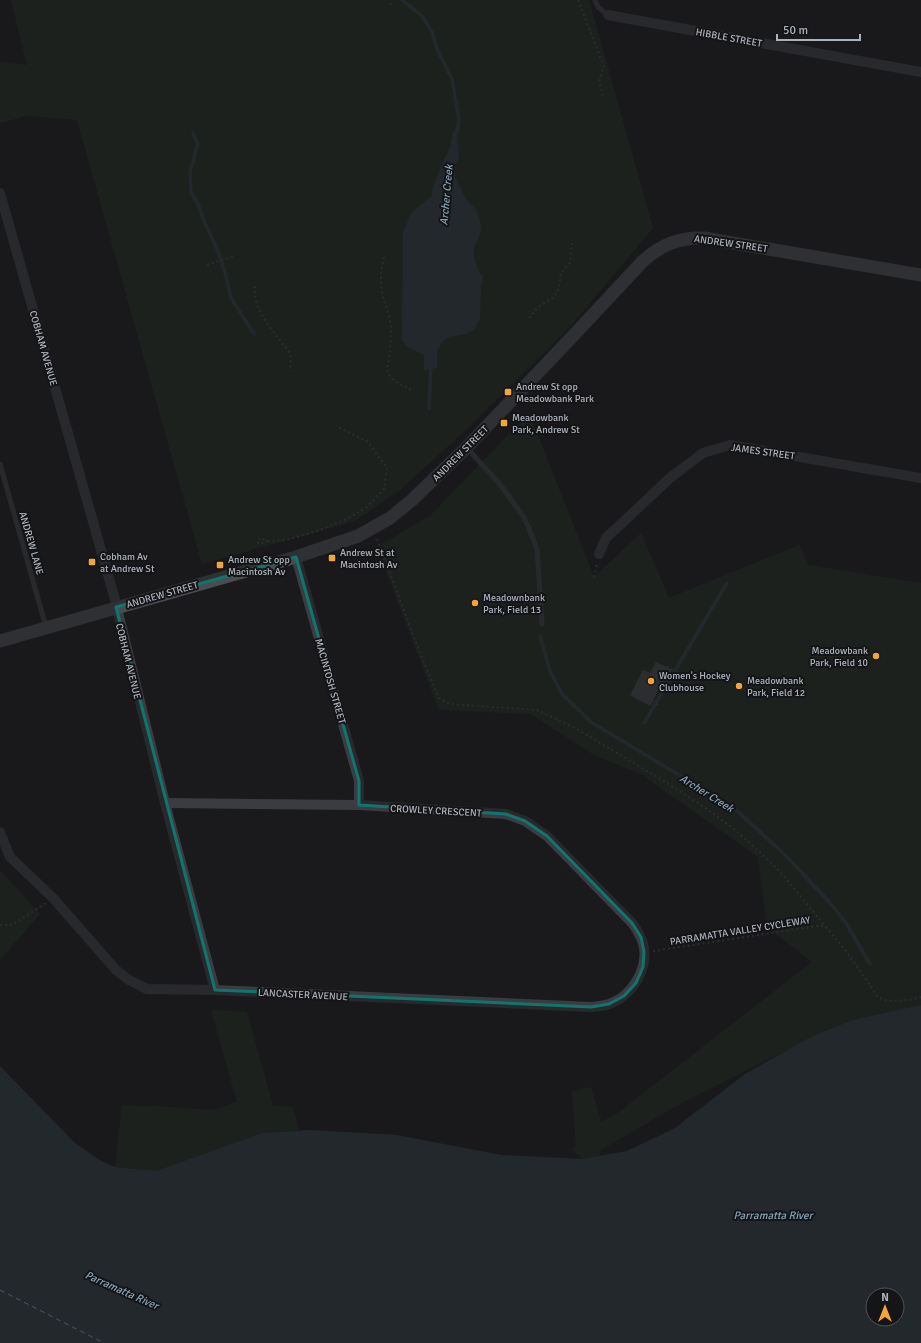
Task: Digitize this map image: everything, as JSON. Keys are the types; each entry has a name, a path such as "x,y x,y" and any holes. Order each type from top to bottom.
{"main road":[{"name":"ANDREW STREET","path":"0,641 296,557 341,542 373,528 390,518 412,500 467,447 643,261 653,252 675,242 689,238 704,238 921,275"}],"street":[{"name":"HIBBLE STREET","path":"608,16 921,72"},
{"name":"COBHAM AVENUE","path":"0,194 116,607 165,802 215,990"},
{"name":"JAMES STREET","path":"599,554 606,538 670,478 703,453 730,445 921,478"},
{"name":"MACINTOSH STREET","path":"296,557 359,781 359,806"},
{"name":"CROWLEY CRESCENT","path":"165,802 359,806 506,814 525,822 547,836 632,923 641,936 644,952"},
{"name":"LANCASTER AVENUE","path":"0,832 10,857 53,898 116,970 129,980 147,989 215,990 591,1007 609,1004 624,996 636,983 643,968 644,952"}],"lane":[{"path":"595,0 598,7 608,16"},
{"path":"467,447 499,483 523,516 528,526 537,550 542,624"},
{"name":"ANDREW LANE","path":"0,464 46,627"}],"path":[{"path":"578,0 604,67 599,81 603,96"},
{"path":"529,318 538,307 554,297 558,290 561,274 570,263 572,243"},
{"path":"207,265 234,256"},
{"path":"384,257 381,272 381,284 383,298 389,315 391,327 390,354 387,368 389,375 393,380 411,390"},
{"path":"255,286 254,296 258,306 266,320 290,353 290,371"},
{"path":"268,541 260,538 258,539 258,543 286,540 317,531 345,520 367,507 384,489 387,468 368,442 336,426"},
{"path":"373,528 439,698 450,704 537,710 550,715 583,733 662,780 704,807 734,829 783,875 825,926"},
{"path":"667,666 679,674"},
{"path":"652,701 660,706"},
{"path":"0,925 12,925 53,898"},
{"name":"PARRAMATTA VALLEY CYCLEWAY","path":"644,952 825,926 846,951 878,997 887,1001 910,1000 921,997"}],"highlighted area":[{"path":"296,557 359,781 359,805 506,814 525,821 547,836 632,923 641,937 644,952 643,967 636,983 624,996 609,1004 591,1007 215,990 116,607"}],"shaded area":[{"path":"11,0 589,0 653,228 570,327 469,427 400,490 355,521 202,564 77,120 27,116 0,123 0,62 27,65"},
{"path":"529,413 594,577 641,533 669,598 799,545 808,565 921,583 921,1005 892,1012 785,1051 678,1105 601,1150 599,1156 582,1159 572,1149 576,1146 572,1091 591,1087 601,1122 619,1112 812,962 767,927 758,857 642,775 594,755 531,714 439,710 377,547 431,515"},
{"path":"0,870 40,914 0,960"},
{"path":"211,1010 247,1012 273,1106 293,1107 299,1130 262,1133 156,1171 115,1167 122,1105 213,1110 237,1102"}],"water":[{"path":"457,131 459,158 454,166 455,177 466,199 476,210 481,224 481,232 474,248 474,257 479,272 483,276 481,286 480,318 474,329 466,334 448,337 441,343 437,351 437,368 424,370 424,355 408,347 402,340 403,232 412,212 432,196 433,187 451,145 453,132"},
{"name":"Parramatta River","path":"921,1005 921,1343 0,1343 0,1066 74,1142 101,1161 115,1167 156,1171 262,1133 310,1130 397,1135 501,1155 582,1159 627,1151 675,1128 745,1074 811,1037 853,1020"}],"building":[{"name":"Women's Hockey Clubhouse","path":"656,662 672,670 661,691 659,689 650,706 630,695 643,670 650,673"}],"waterway":[{"name":"Archer Creek","path":"402,0 422,16 432,32 437,49 452,79 459,120 456,135"},
{"path":"193,133 198,144 190,172 191,192 198,204 217,249 225,272 231,298 254,334"},
{"name":"Archer Creek","path":"429,408 431,365"},
{"path":"644,723 727,583"},
{"name":"Archer Creek","path":"540,636 550,671 562,694 591,722 734,808 787,857 831,904 846,923 870,964"}],"ferry route":[{"path":"0,1290 104,1343"}],"place":[{"name":"Andrew St opp Meadowbank Park","path":"508,392"},
{"name":"Meadowbank Park, Andrew St","path":"504,423"},
{"name":"Andrew St at Macintosh Av","path":"332,558"},
{"name":"Cobham Av at Andrew St","path":"92,562"},
{"name":"Andrew St opp Macintosh Av","path":"220,565"},
{"name":"Meadownbank Park, Field 13","path":"475,603"},
{"name":"Meadowbank Park, Field 10","path":"876,656"},
{"name":"Women's Hockey Clubhouse","path":"651,681"},
{"name":"Meadowbank Park, Field 12","path":"739,686"}]}
